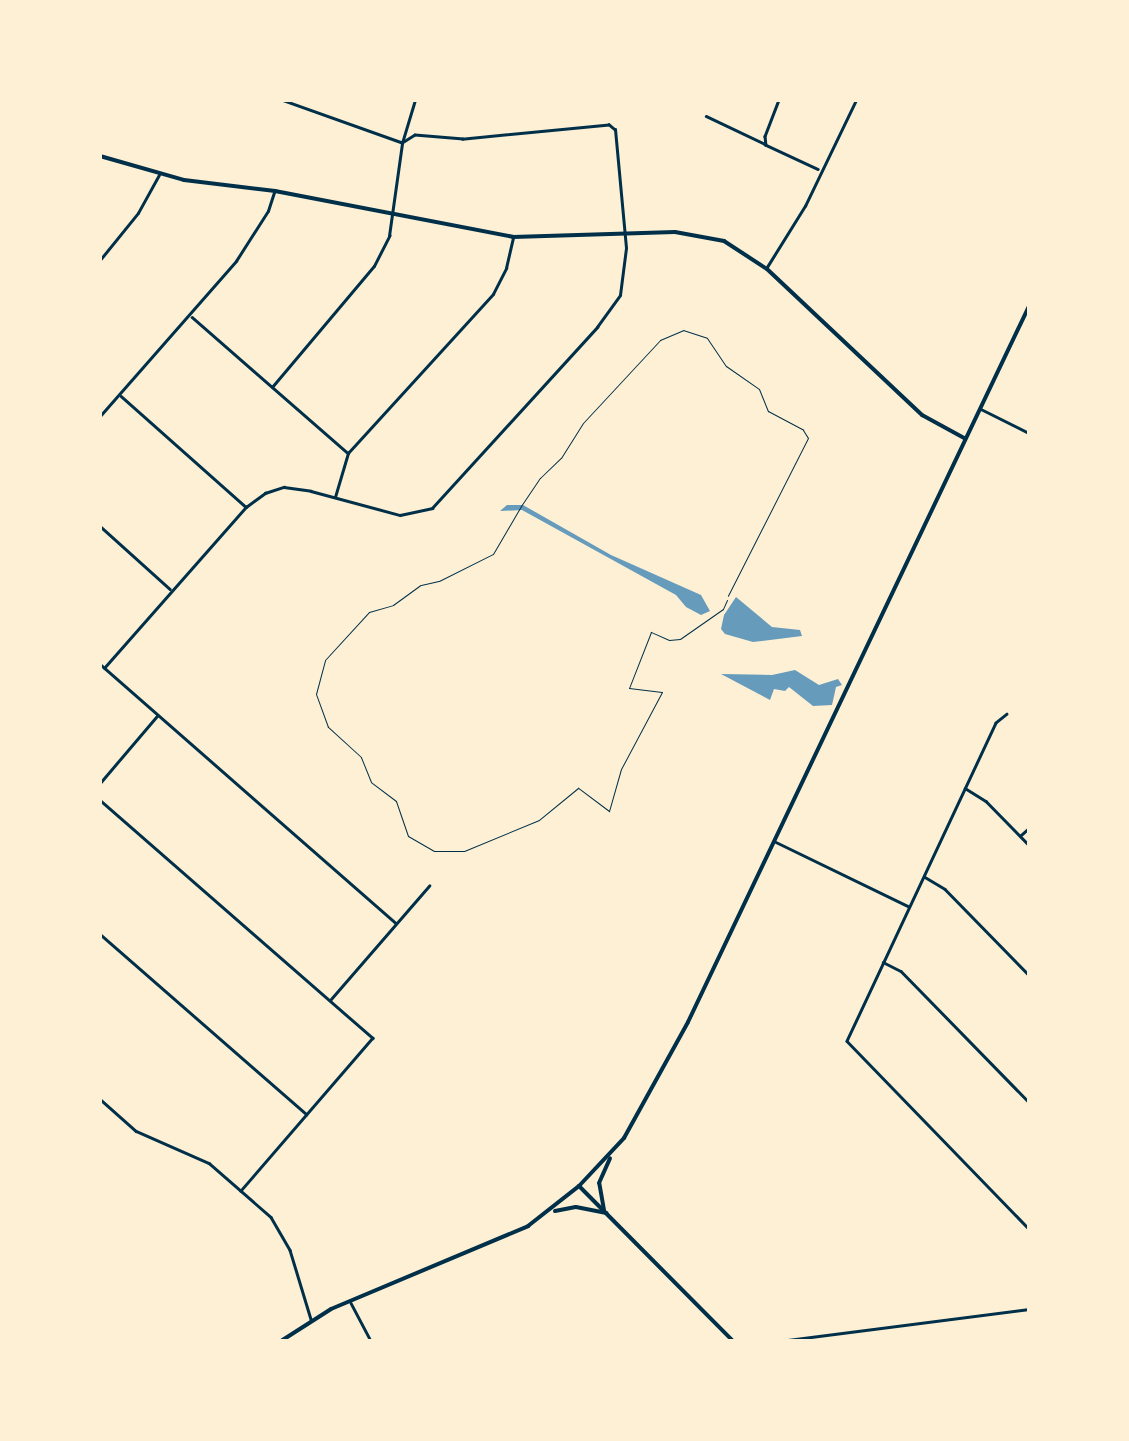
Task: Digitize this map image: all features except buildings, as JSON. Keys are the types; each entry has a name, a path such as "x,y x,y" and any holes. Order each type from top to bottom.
{"main road":[{"path":"100,156 160,175 275,191 513,237 675,232 711,237 738,248 766,269 922,415 964,438"},
{"path":"605,1211 599,1183 613,1152 667,1065 1029,306"},
{"path":"281,1341 311,1319 350,1300 492,1245 550,1212 613,1152"},
{"path":"580,1186 732,1341"},
{"path":"550,1212 576,1207 605,1211"}],"street":[{"path":"281,100 402,142"},
{"path":"310,110 312,100"},
{"path":"272,387 374,266 389,236 402,142 415,100"},
{"path":"766,145 765,136 779,100"},
{"path":"766,269 805,206 856,100"},
{"path":"706,116 820,170"},
{"path":"396,923 102,666 246,507 265,493 284,487 412,515 444,498 612,307 624,282 624,235 615,130 609,125 464,140 415,134 402,142"},
{"path":"100,260 138,213 160,175"},
{"path":"100,416 191,316 256,232 275,191"},
{"path":"335,497 348,453 493,294 506,268 513,237"},
{"path":"191,316 348,453"},
{"path":"120,395 246,507"},
{"path":"980,409 1029,434"},
{"path":"100,526 172,591"},
{"path":"1008,714 996,723 847,1041 1029,1230"},
{"path":"100,782 158,715"},
{"path":"965,788 986,801 1029,846"},
{"path":"100,800 373,1038 241,1191"},
{"path":"1020,836 1029,828"},
{"path":"774,841 908,906"},
{"path":"923,876 945,888 1029,974"},
{"path":"330,1000 428,886"},
{"path":"100,934 308,1116"},
{"path":"882,962 900,971 1029,1102"},
{"path":"100,1099 136,1131 196,1154 281,1230 311,1319"},
{"path":"350,1300 372,1341"},
{"path":"780,1341 1029,1309"}],"path":[{"path":"683,330 707,338 726,366 759,389 768,411 803,430 808,438 727,598 723,609 680,638 669,640 651,632 629,688 662,692 621,769 611,809 604,810 578,788 539,820 464,851 434,852 408,836 398,804 371,782 360,757 326,724 316,694 325,660 369,612 390,607 421,585 493,554 540,478 562,458 591,414 639,368 660,340 683,330"}],"water":[{"path":"507,505 523,505 611,555 701,595 710,611 701,615 686,607 676,595 522,510 500,511"},
{"path":"736,597 772,627 800,630 802,636 753,642 725,634 721,629 724,615"},
{"path":"795,670 819,685 838,679 842,685 836,687 832,705 813,706 789,687 785,691 774,689 770,700 721,674 772,675"}]}
